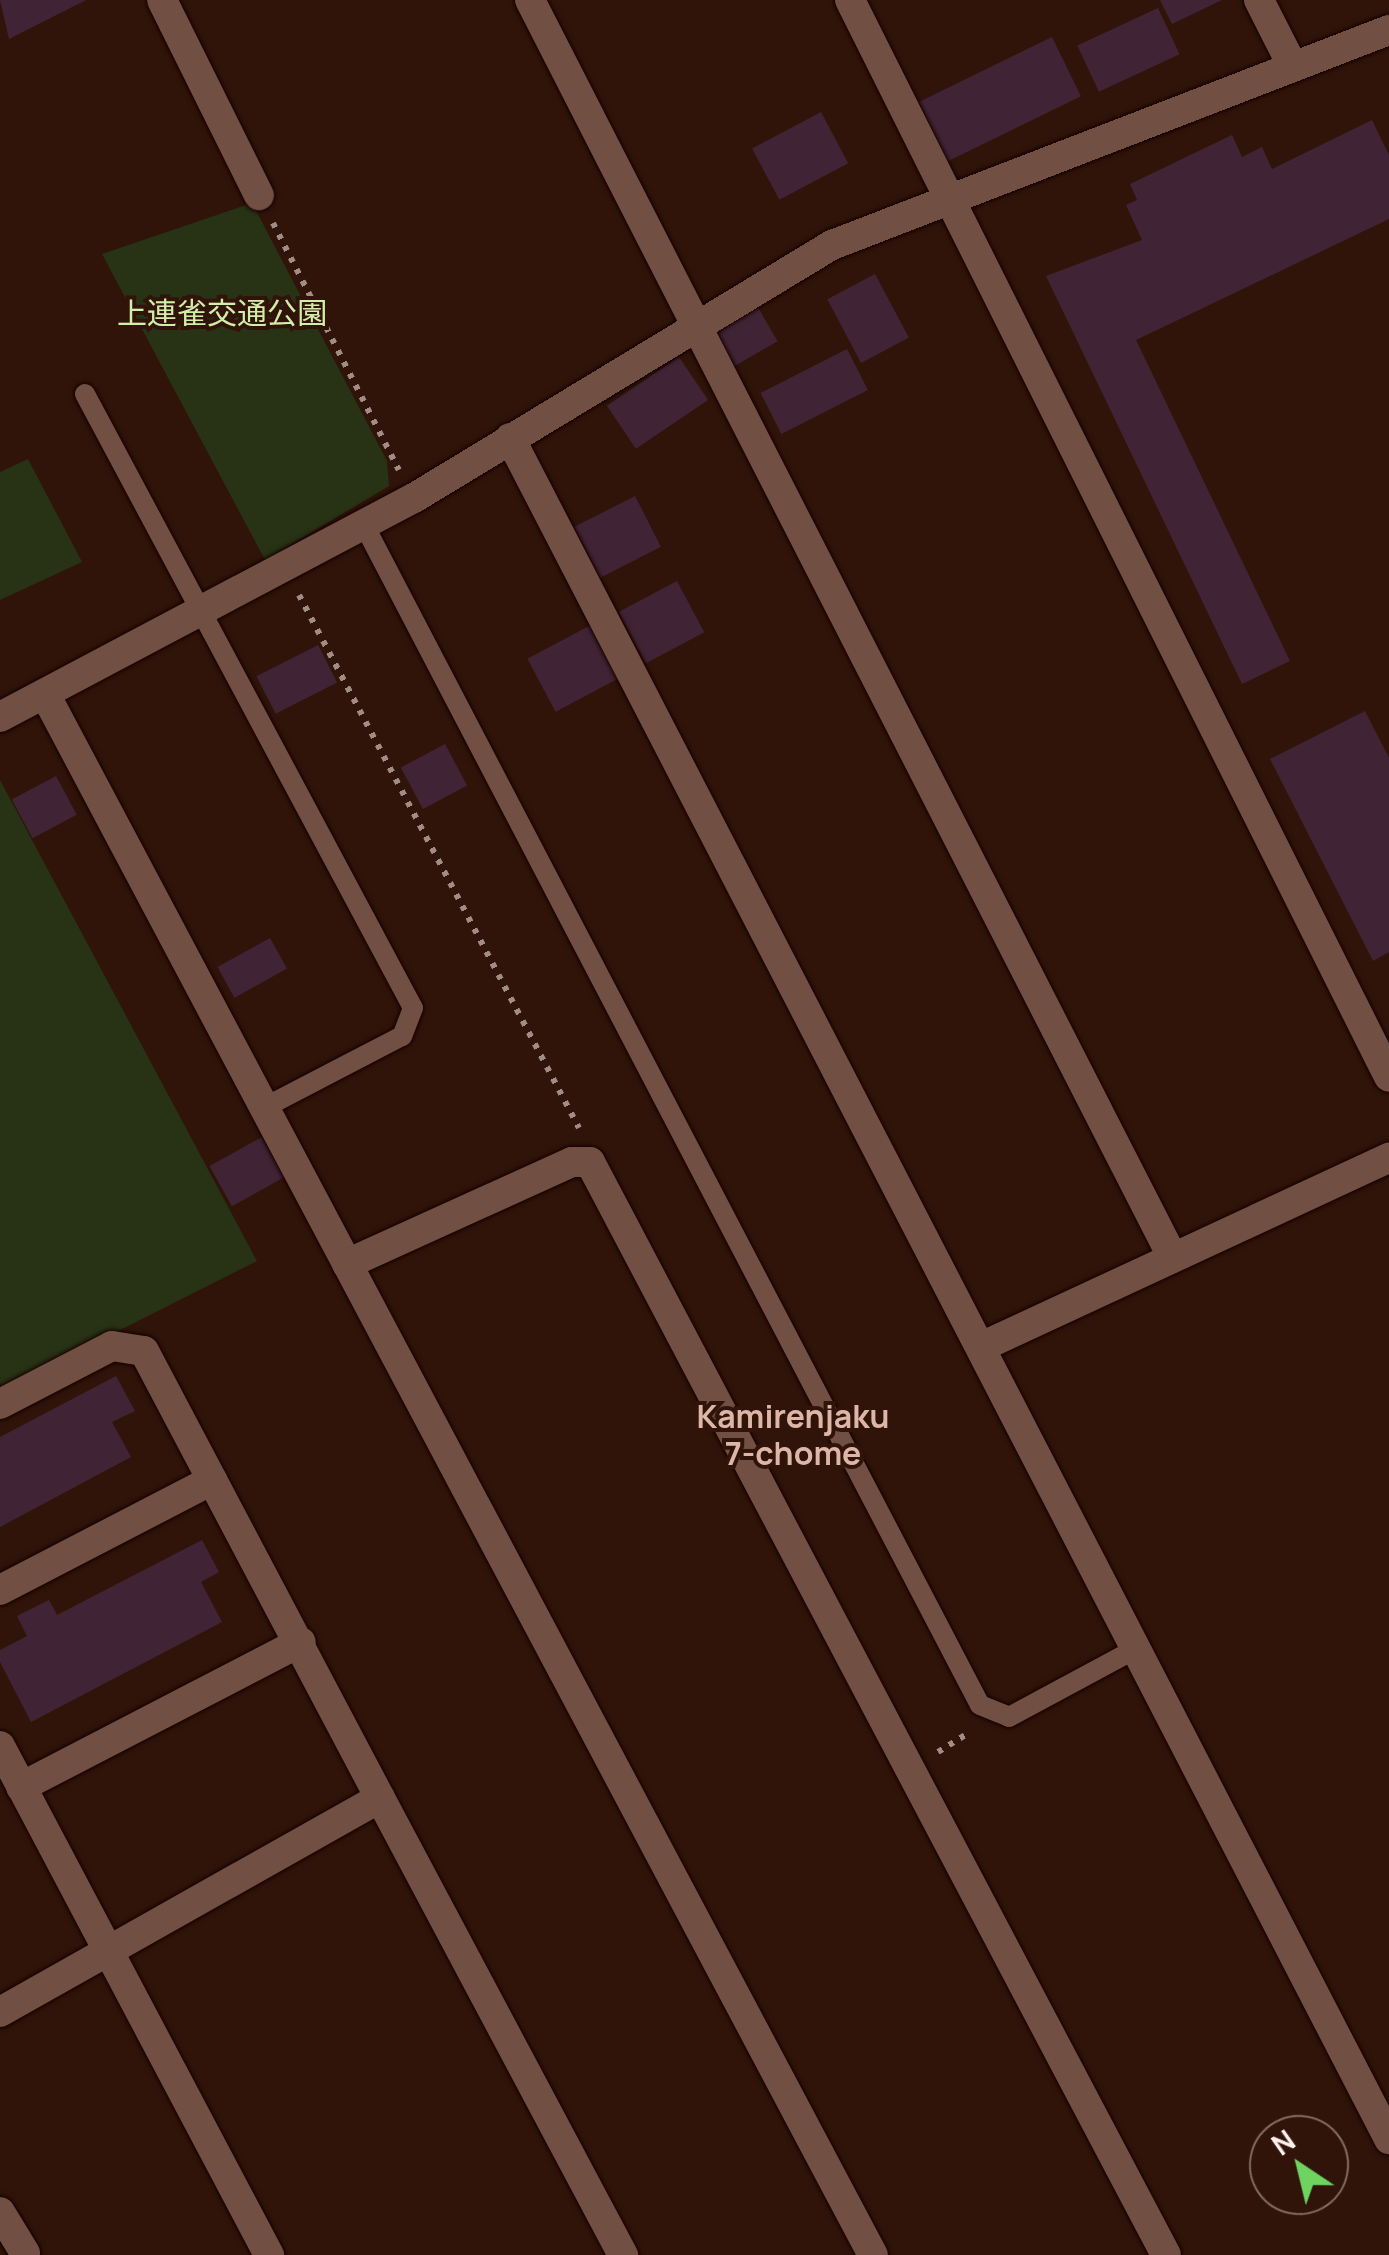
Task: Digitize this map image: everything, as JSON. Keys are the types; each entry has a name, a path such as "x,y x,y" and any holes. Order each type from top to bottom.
{"street":[{"path":"162,0 259,195"},
{"path":"530,0 692,324 1172,1256"},
{"path":"850,0 1389,1077"},
{"path":"1260,0 1293,67"},
{"path":"0,717 204,616 414,498 692,324 948,194 1389,30"},
{"path":"510,438 1389,2139"},
{"path":"45,694 873,2255"},
{"path":"980,1347 1389,1158"},
{"path":"347,1264 572,1162 590,1162 908,1772 1166,2255"},
{"path":"0,1404 134,1343 300,1642 624,2255"},
{"path":"0,1590 212,1480"},
{"path":"21,1787 300,1642"},
{"path":"0,1746 269,2255"},
{"path":"0,2012 109,1946 380,1798"},
{"path":"0,2212 25,2254"}],"lane":[{"path":"85,394 414,1008 402,1036 262,1109"},
{"path":"364,523 980,1704 1009,1718 1137,1648"}],"path":[{"path":"259,195 414,498"},
{"path":"286,568 590,1162"},
{"path":"908,1772 1000,1714"}],"green space":[{"name":"上連雀交通公園","path":"252,203 387,461 389,486 265,560 102,254"},
{"path":"28,459 82,562 0,600 0,472"},
{"path":"0,780 257,1261 3,1389 0,1383"}],"building":[{"path":"0,0 86,0 9,39"},
{"path":"1160,0 1222,0 1172,24"},
{"path":"1158,8 1180,54 1099,92 1077,46"},
{"path":"1052,37 1081,96 948,161 919,102"},
{"path":"821,112 848,163 779,200 752,149"},
{"path":"1372,120 1389,155 1389,219 1136,340 1290,661 1242,684 1046,276 1142,240 1126,205 1137,200 1130,184 1232,135 1242,157 1262,147 1272,169"},
{"path":"875,274 909,338 861,363 827,299"},
{"path":"756,304 778,341 732,368 710,330"},
{"path":"847,349 868,390 781,434 761,393"},
{"path":"679,357 708,400 636,449 607,406"},
{"path":"635,496 661,547 600,578 574,527"},
{"path":"677,581 704,632 646,663 619,612"},
{"path":"591,625 619,678 556,712 527,659"},
{"path":"318,645 337,682 276,714 257,676"},
{"path":"1365,711 1389,758 1389,952 1373,961 1270,759"},
{"path":"445,744 467,785 423,809 401,767"},
{"path":"56,776 77,815 33,838 12,799"},
{"path":"270,938 287,969 234,998 218,967"},
{"path":"262,1137 284,1177 232,1206 210,1166"},
{"path":"116,1376 135,1411 112,1422 131,1457 0,1527 0,1437"},
{"path":"202,1540 219,1572 201,1582 222,1622 31,1722 0,1662 0,1650 27,1636 17,1616 49,1600 57,1615"}],"district":[{"name":"Kamirenjaku 7-chome","path":"793,1436"}]}
